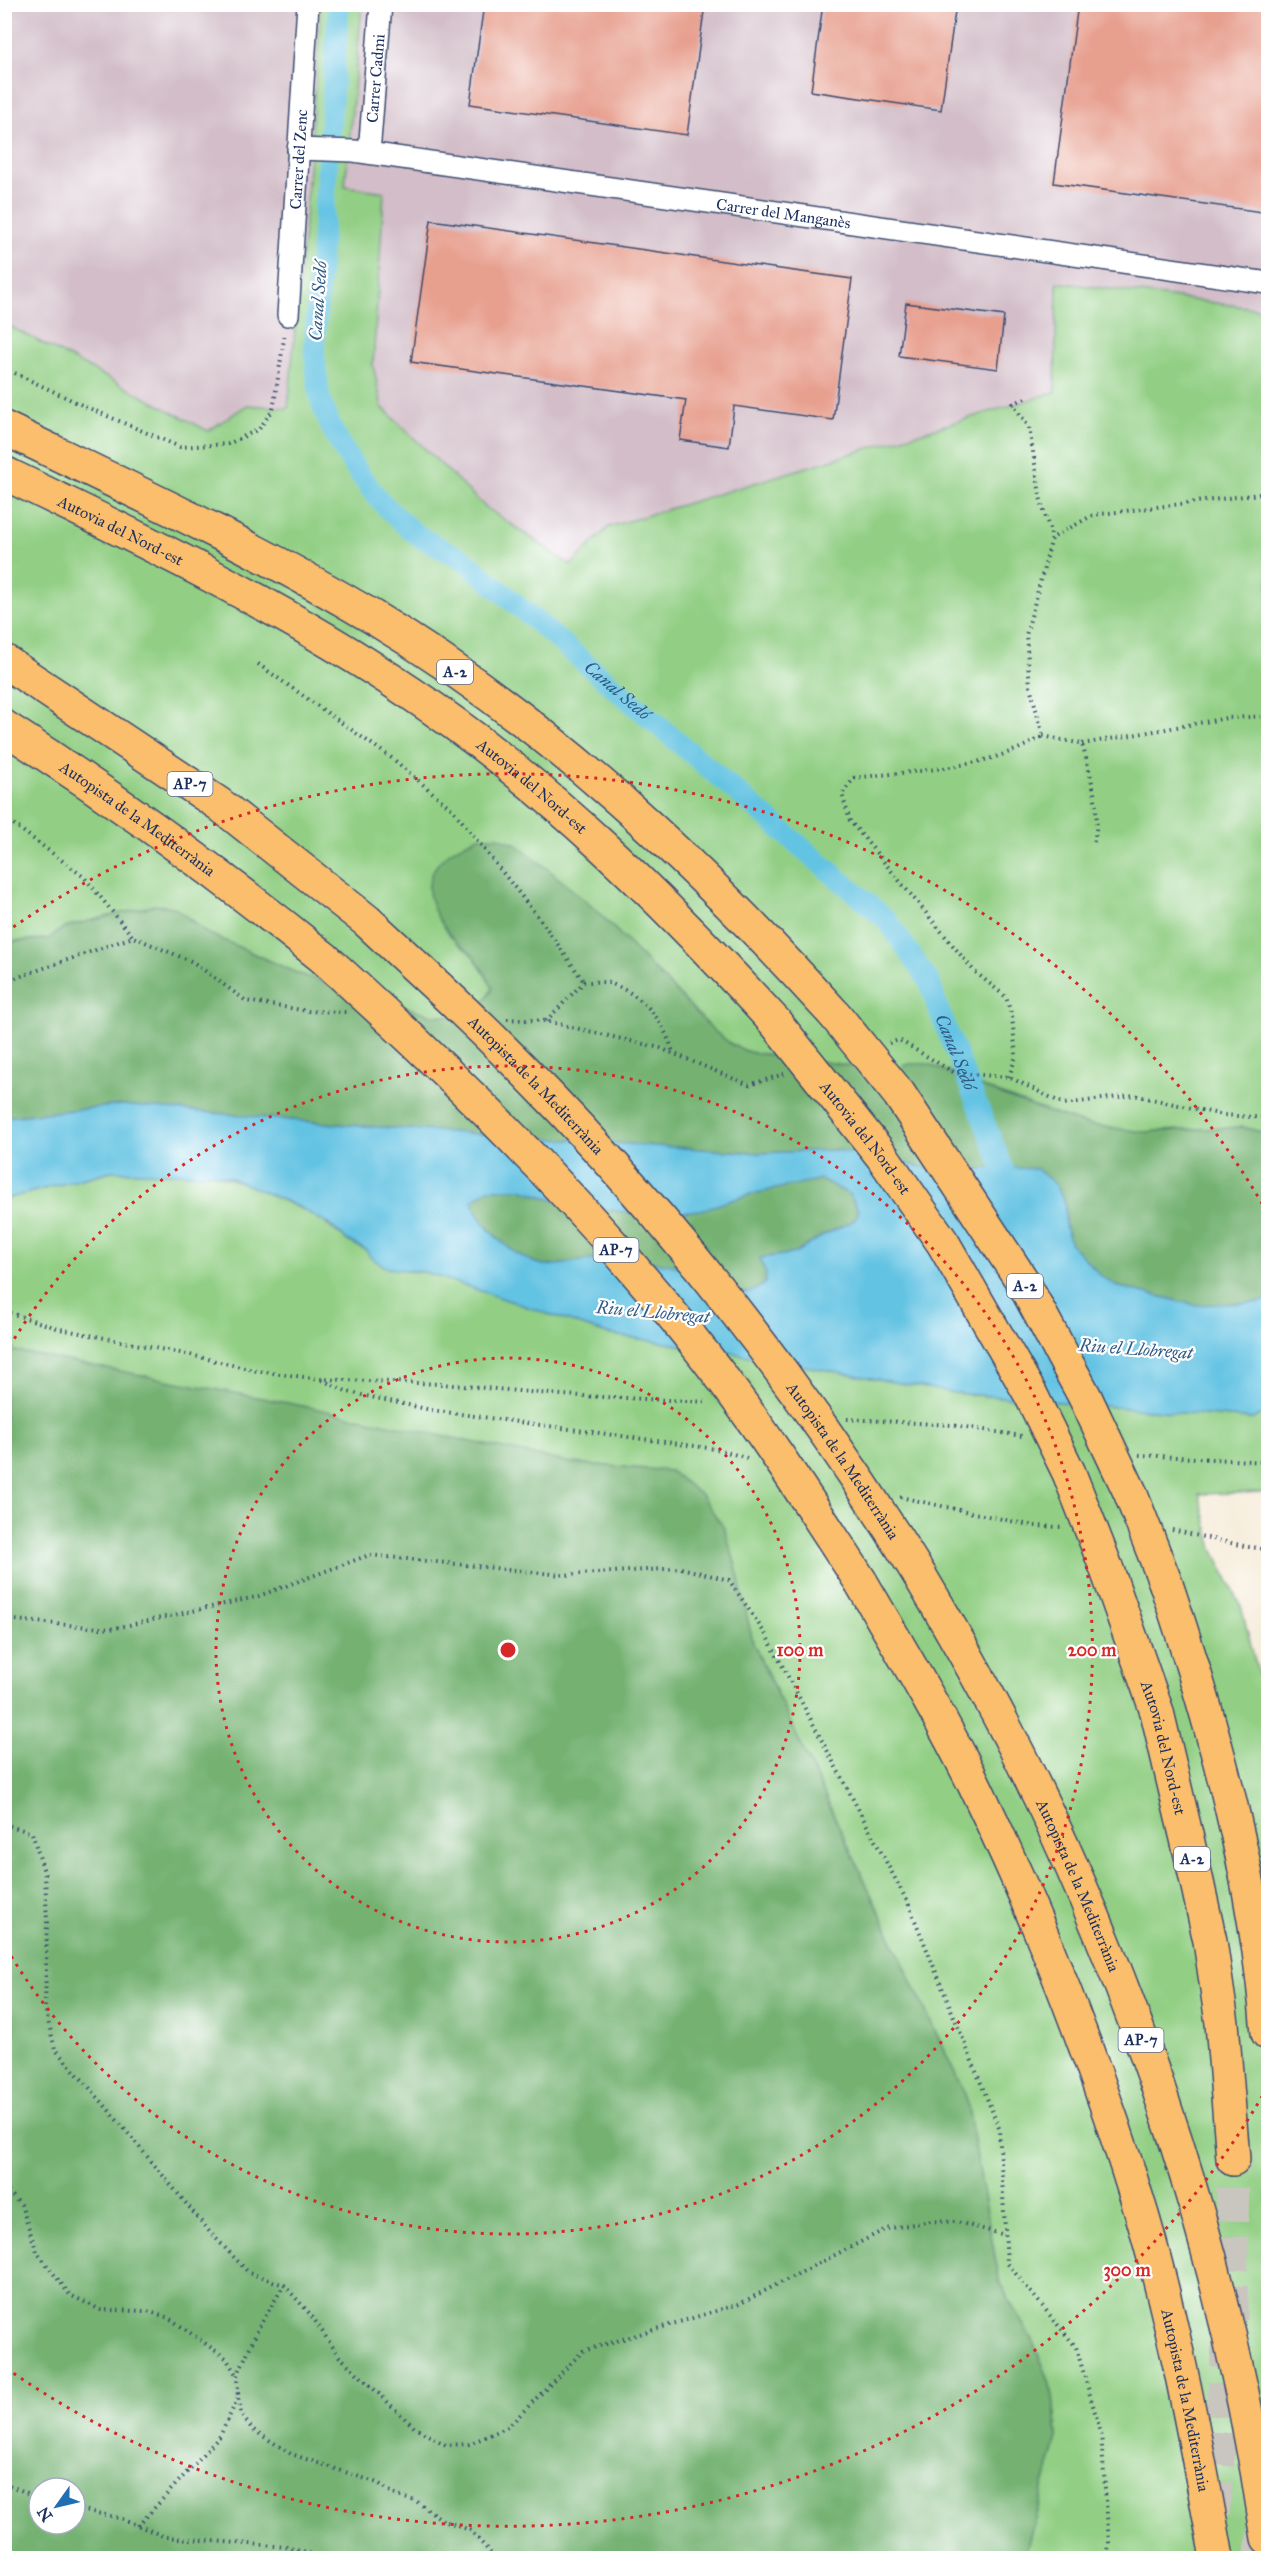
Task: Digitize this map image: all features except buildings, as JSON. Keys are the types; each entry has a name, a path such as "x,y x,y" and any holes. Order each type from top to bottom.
{"highway":[{"name":"A-2","path":"4,428 160,502 298,574 374,618 445,664 527,724 648,824 764,936 835,1015 899,1094 1023,1282 1085,1397 1130,1492 1166,1584 1200,1684 1223,1770 1256,1923 1269,2033"},
{"name":"Autovia del Nord-est","path":"4,474 233,585 323,637 411,692 493,753 565,813 637,878 708,949 775,1022 882,1156 943,1243 1031,1395 1069,1473 1107,1568 1157,1712 1210,1941 1222,2023 1233,2159"},
{"name":"Autopista de la Mediterrània","path":"4,661 219,804 367,921 500,1044 682,1242 792,1382 844,1456 965,1652 1030,1778 1096,1924 1149,2062 1201,2230 1238,2367 1269,2538"},
{"name":"Autopista de la Mediterrània","path":"4,727 149,824 243,893 324,958 407,1033 515,1138 634,1270 687,1333 760,1429 861,1582 931,1702 974,1784 1066,1994 1142,2215 1162,2292 1195,2441 1216,2559"}],"street":[{"name":"Carrer del Zenc","path":"288,315 306,150 308,4"},
{"name":"Carrer Cadmi","path":"362,152 381,4"},
{"name":"Carrer del Manganès","path":"306,150 362,152 1269,283"}],"path":[{"path":"4,368 84,406 180,447 228,444 259,429 273,411 288,315"},
{"path":"1025,398 1012,404 1029,427 1041,501 1052,538 1026,635 1030,686 1043,736"},
{"path":"1052,538 1093,515 1269,493"},
{"path":"258,664 393,759 453,810 542,922 584,982"},
{"path":"1269,716 1227,718 1082,744 1043,736 1022,749 978,762 854,778 842,794 850,821 974,971 1006,997 1012,1017 1016,1056 1009,1077 1064,1104 1134,1095 1223,1115 1269,1118"},
{"path":"1082,744 1092,778 1097,833 1093,844"},
{"path":"4,817 84,877 134,937"},
{"path":"546,1020 584,982 610,983 647,1004 668,1034 674,1052"},
{"path":"4,1311 60,1329 257,1371 320,1379 442,1384 562,1395 702,1401"},
{"path":"854,1420 952,1425 1015,1435"},
{"path":"1142,1455 1269,1462"},
{"path":"4,1619 111,1629 256,1597 369,1555 562,1575 681,1568 729,1580 766,1635 908,1903 999,2128 1007,2263 1076,2348 1101,2433 1109,2543 1107,2559"},
{"path":"4,1824 32,1833 45,1875 47,1923 45,2008 55,2049 209,2231 249,2273 284,2285 311,2316 339,2356 415,2428 446,2445 469,2444 508,2427 583,2351 739,2304 886,2229 931,2221 957,2222 1005,2235"},
{"path":"4,2187 21,2205 37,2252 70,2295 101,2310 147,2311 169,2318 226,2358 237,2376"},
{"path":"284,2285 259,2327 237,2376 241,2414 252,2429 291,2454 378,2483 397,2496 416,2501 444,2521 470,2530 495,2559"},
{"path":"138,2526 220,2436 238,2398 238,2393"},
{"path":"4,2483 27,2493"},
{"path":"87,2511 123,2519 165,2537 286,2547 326,2559"}],"shaded area":[{"path":"4,5 321,5 288,409 247,405 208,431 5,323"},
{"path":"362,5 1268,5 1268,310 1094,288 1055,392 609,527 571,565 484,506 382,408 373,365 384,192 345,187"}],"green space":[{"path":"321,4 362,5 345,186 384,192 373,365 382,407 484,506 571,565 609,527 1055,392 1057,282 1268,310 1268,1134 1243,1127 1143,1132 1104,1128 1064,1119 948,1071 891,1071 748,1052 731,1044 714,1031 599,913 516,844 457,943 473,955 493,988 481,1004 459,1015 431,1015 299,974 207,933 191,920 155,905 65,927 48,939 5,942 4,323 208,431 247,405 288,408"},
{"path":"478,837 498,837 516,844 548,869 599,913 714,1031 731,1044 748,1052 891,1071 909,1064 929,1064 1006,1097 1084,1124 1143,1132 1243,1127 1268,1134 1268,1299 1262,1302 1195,1305 1116,1286 1100,1275 1071,1244 1065,1225 1065,1203 1017,1169 998,1167 951,1173 837,1150 759,1153 348,1125 122,1105 5,1117 4,942 48,939 65,927 155,905 174,907 207,933 299,974 431,1015 459,1015 481,1004 493,988 476,960 455,941 442,924 433,908 429,894 430,880 435,868 445,857 459,846"},
{"path":"112,1171 211,1173 247,1184 316,1216 348,1241 406,1271 425,1272 607,1334 738,1354 955,1393 1252,1419 1268,1412 1268,1492 1199,1494 1213,1549 1241,1606 1268,1713 1268,2558 1024,2558 1057,2437 1053,2396 1032,2340 1000,2285 966,2097 753,1643 731,1548 701,1495 670,1471 571,1463 5,1349 5,1199"},
{"path":"821,1179 849,1194 859,1211 855,1220 822,1236 796,1253 760,1258 766,1274 765,1284 747,1293 732,1291 685,1268 656,1262 611,1259 556,1265 536,1263 526,1259 498,1238 482,1220 472,1201 488,1189 520,1189 556,1201 657,1213 686,1212 772,1189"},
{"path":"5,1349 303,1406 571,1463 670,1471 701,1495 724,1528 736,1566 753,1643 966,2097 1000,2285 1032,2340 1053,2396 1057,2437 1024,2558 5,2558"}],"water":[{"name":"Riu el Llobregat","path":"122,1105 348,1125 759,1153 837,1150 951,1173 998,1167 1037,1169 1056,1185 1065,1203 1065,1225 1071,1244 1100,1275 1116,1286 1195,1305 1262,1302 1268,1299 1268,1412 1253,1419 955,1393 738,1354 607,1334 425,1272 387,1268 370,1257 366,1250 348,1241 331,1226 299,1207 229,1177 211,1173 111,1171 5,1199 5,1117","holes":["821,1179 849,1194 859,1210 855,1220 822,1236 796,1253 760,1258 766,1274 765,1284 747,1293 732,1291 685,1268 656,1262 611,1259 556,1265 536,1263 516,1253 497,1238 481,1220 472,1201 488,1189 520,1189 566,1204 646,1215 701,1210 748,1195"]}],"waterway":[{"name":"Canal Sedó","path":"339,4 314,350 321,401 337,438 361,477 406,526 427,541 463,559 887,920 930,983 937,1006 1014,1195"}],"tunnel":[{"path":"1213,2514 1231,2317 1233,2159"},
{"path":"1260,2558 1268,2507"}]}
